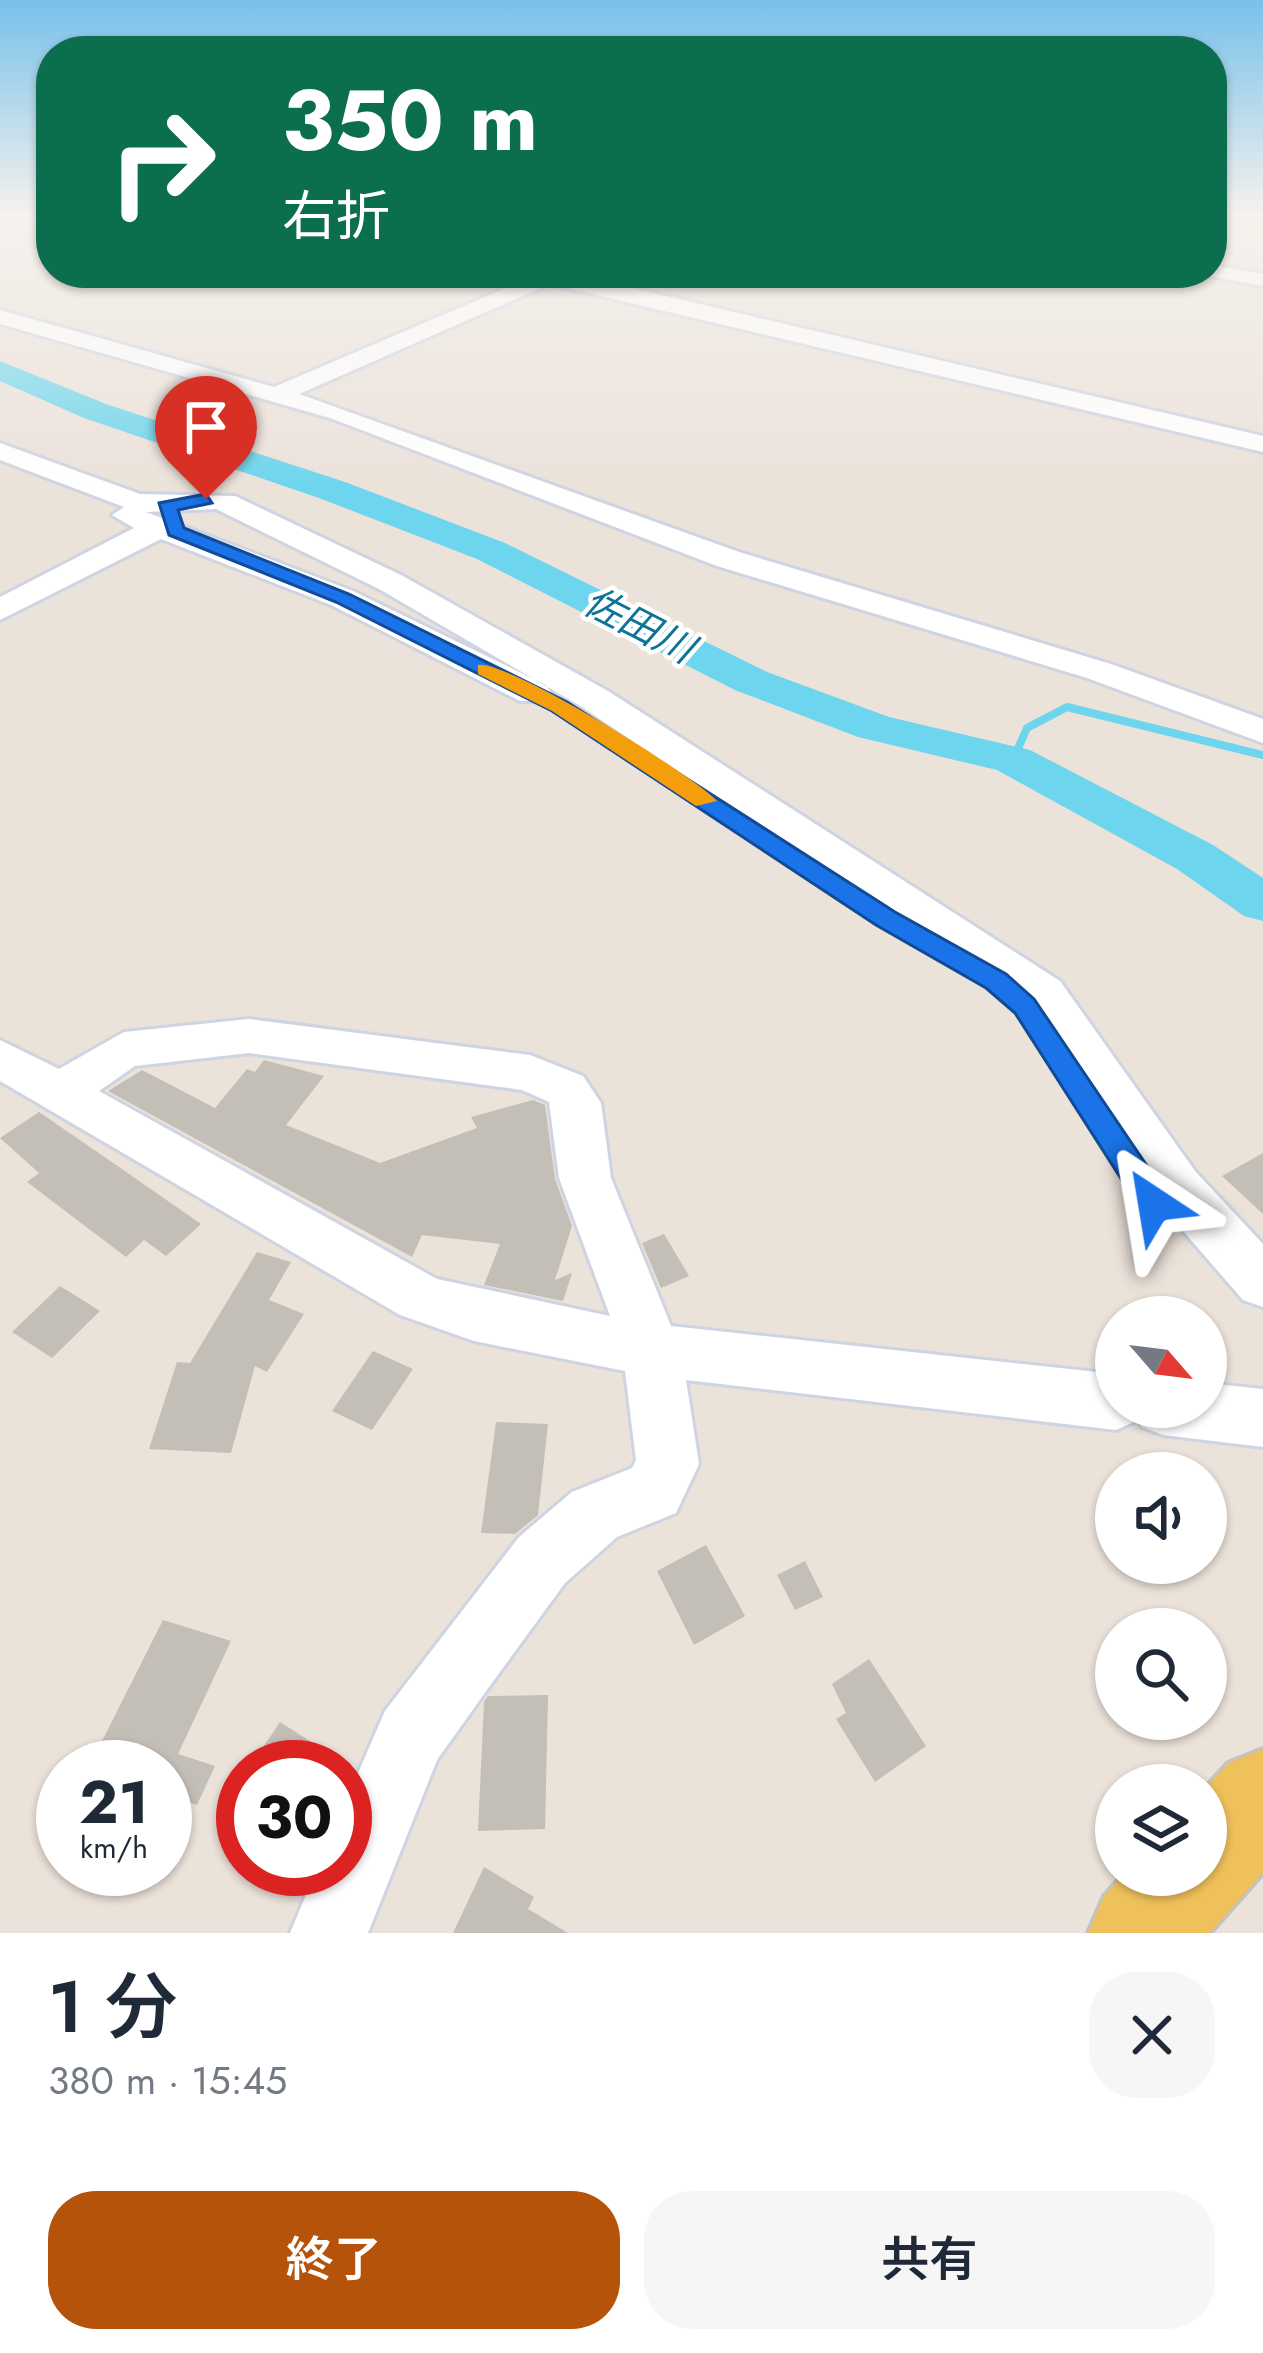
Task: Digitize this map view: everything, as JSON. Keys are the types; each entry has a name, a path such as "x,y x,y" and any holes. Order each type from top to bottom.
{"main road":[{"path":"1227,1838 1263,1798"},
{"path":"1141,1933 1174,1896"}],"street":[{"path":"276,394 473,306"},
{"path":"681,306 1263,444"},
{"path":"0,317 276,394 430,444 728,559 1100,671 1263,732"},
{"path":"0,330 335,428 810,611 900,613"},
{"path":"0,451 127,499 343,598 560,706 886,918 996,981 1024,1006 1154,1204 1263,1311"},
{"path":"0,469 170,519"},
{"path":"0,610 206,499 225,502 475,627 673,746 1006,965 1064,1016 1176,1186 1263,1283"},
{"path":"60,1093 124,1049 249,1036 551,1080 576,1102 585,1178 652,1350 668,1464 654,1491 595,1514 542,1560 410,1736 329,1933"},
{"path":"0,1058 420,1298 474,1316 652,1350 1095,1400"},
{"path":"1227,1414 1263,1418"}],"building":[{"path":"264,1060 324,1076 286,1125 380,1163 477,1128 471,1117 533,1100 545,1105 555,1179 572,1226 555,1280 572,1273 563,1301 484,1285 500,1244 422,1235 412,1257 108,1091 142,1070 215,1108 247,1069 255,1072"},
{"path":"39,1112 201,1224 166,1256 144,1240 126,1257 27,1182 39,1173 0,1138"},
{"path":"1263,1153 1263,1214 1222,1176"},
{"path":"664,1234 689,1276 661,1288 642,1243"},
{"path":"257,1252 291,1262 269,1300 304,1314 267,1372 255,1366 231,1453 149,1449 177,1362 190,1363"},
{"path":"60,1286 100,1311 52,1358 12,1332"},
{"path":"373,1351 413,1369 372,1430 332,1411"},
{"path":"496,1422 548,1424 538,1515 515,1534 481,1533"},
{"path":"706,1545 745,1616 694,1645 657,1571"},
{"path":"805,1561 823,1597 795,1610 777,1575"},
{"path":"163,1620 231,1641 185,1740 103,1740"},
{"path":"869,1659 926,1746 875,1782 836,1719 846,1713 832,1684"},
{"path":"548,1695 545,1829 478,1831 484,1702 488,1696"},
{"path":"280,1722 308,1740 268,1740"},
{"path":"192,1759 215,1766 197,1805 192,1803"},
{"path":"484,1867 534,1897 528,1909 568,1933 453,1933"}],"waterway":[{"name":"佐田川","path":"0,370 95,411 332,490 491,551 751,681 874,727 1013,760 1195,857 1263,903"},
{"path":"1013,760 1027,728 1067,707 1263,755"}],"slow traffic":[{"path":"485,669 560,706 705,801"}],"route":[{"path":"206,499 166,507 176,517 175,531 343,598 560,706 886,918 996,981 1024,1006 1154,1204"}]}
